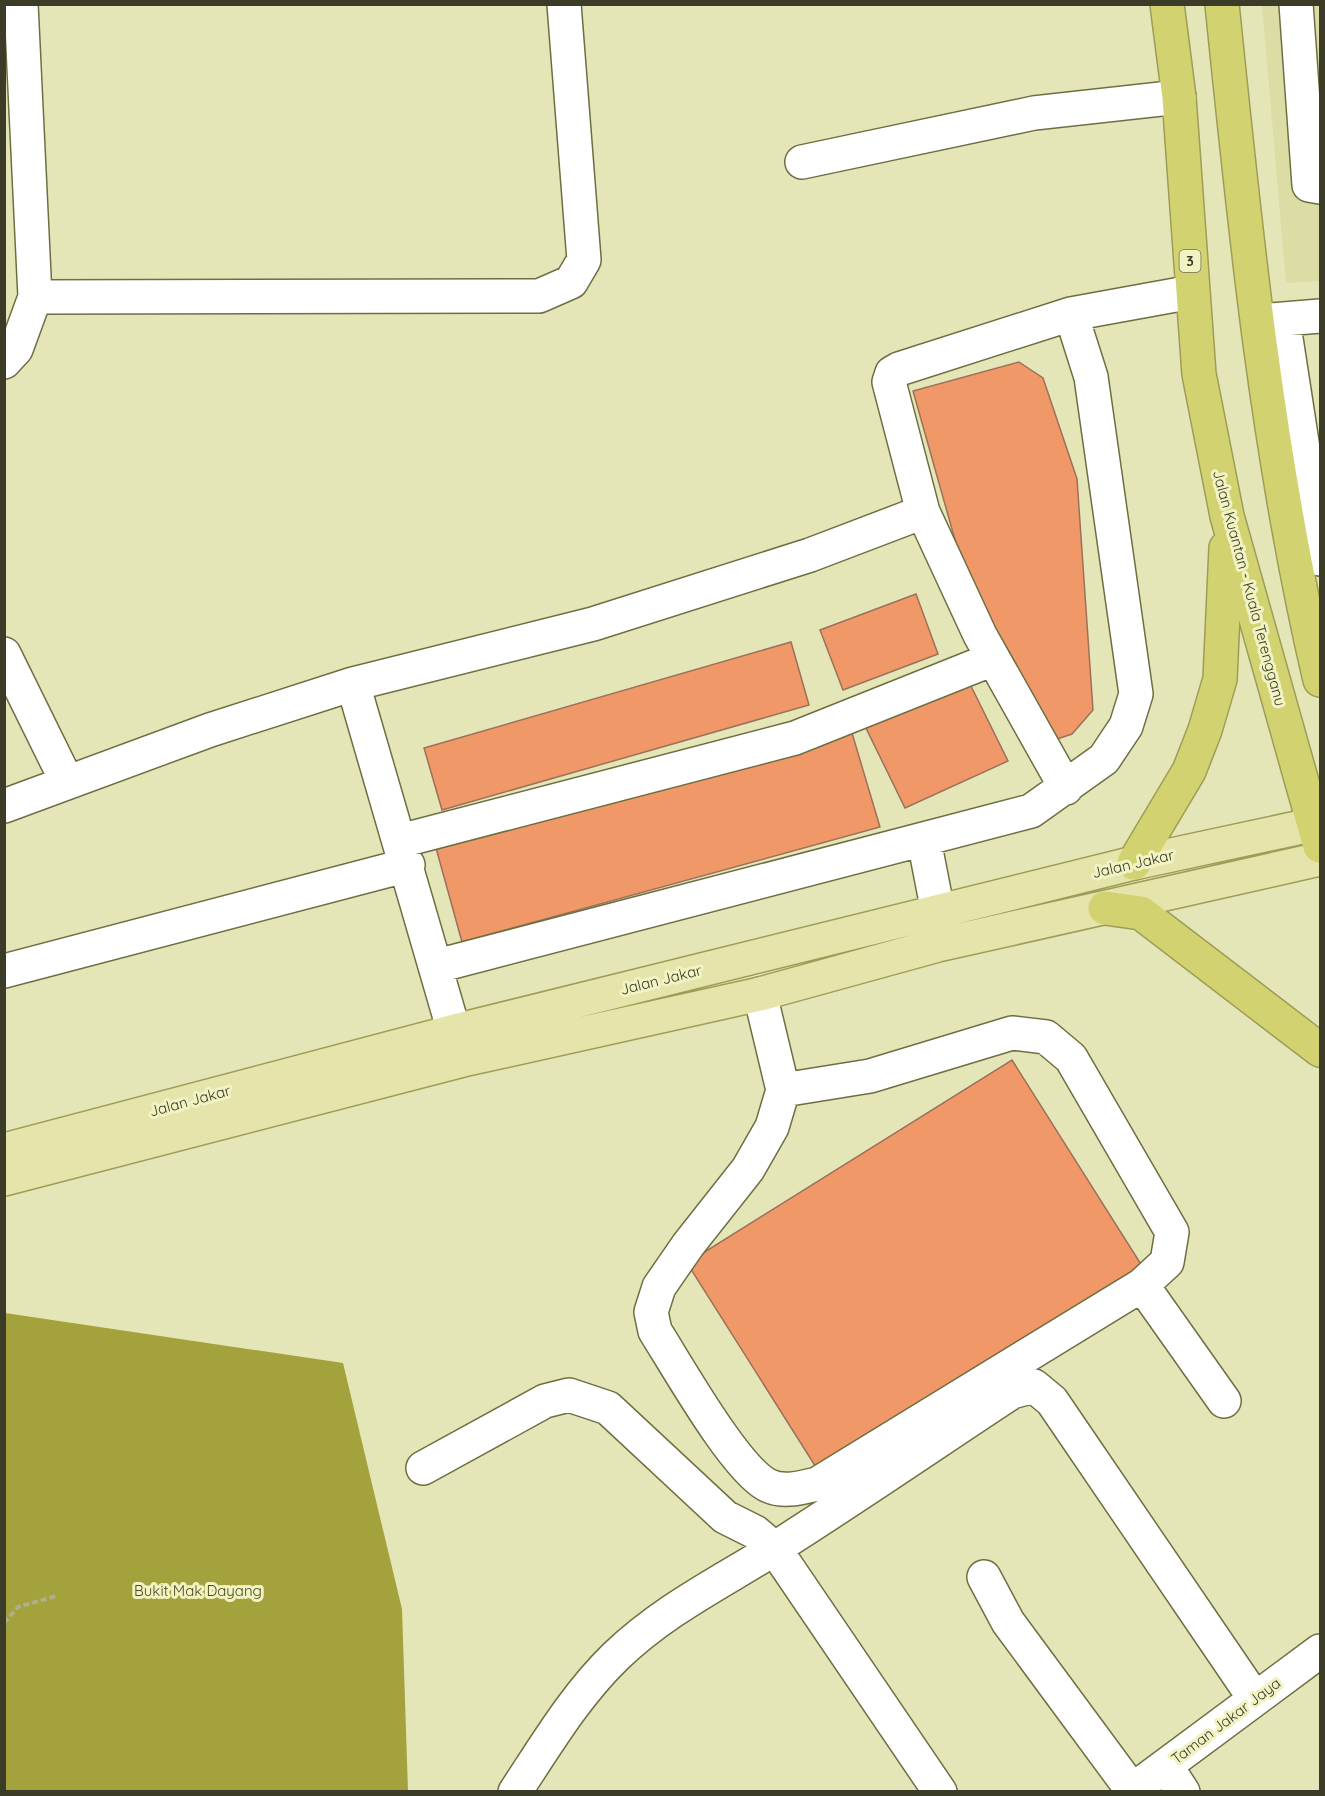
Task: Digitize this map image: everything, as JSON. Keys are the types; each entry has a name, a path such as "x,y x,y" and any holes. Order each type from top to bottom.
{"highway":[{"name":"Jalan Kuantan - Kuala Terengganu","path":"1167,4 1179,97 1199,374 1227,516 1318,831"},
{"path":"1222,4 1313,612 1320,680"},
{"path":"1134,863 1189,771 1205,730 1220,679 1227,516"},
{"path":"1105,908 1141,913 1320,1050"}],"main road":[{"name":"Jalan Jakar","path":"4,1179 459,1046 938,912 1134,863 1318,831"},
{"name":"Jalan Jakar","path":"4,1150 459,1046 760,994 938,945 1320,859"}],"street":[{"path":"4,362 16,349 35,297 21,4"},
{"path":"35,297 539,296 571,282 584,260 564,4"},
{"path":"1296,4 1309,185 1320,187"},
{"path":"802,162 1034,113 1179,97"},
{"path":"1066,788 993,659 923,512 889,382 892,373 1071,314 1192,292"},
{"path":"437,966 1031,811 1104,759 1126,726 1136,694 1091,377 1071,314"},
{"path":"1320,316 1269,320 1320,559"},
{"path":"4,806 210,730 353,684 593,624 810,555 923,512"},
{"path":"4,654 67,782"},
{"path":"4,971 795,738 993,659"},
{"path":"353,684 459,1046"},
{"path":"924,840 938,912"},
{"path":"760,994 783,1090 768,1135 748,1169 688,1245 659,1287 651,1312 655,1331 744,1467 768,1485 792,1490 817,1484 1142,1285 1167,1262 1172,1232 1071,1058 1046,1037 1012,1033 870,1076 783,1090"},
{"path":"1142,1285 1224,1401"},
{"path":"515,1791 573,1703 615,1657 667,1614 710,1585 775,1549 1012,1392 1034,1386 1052,1401 1256,1699"},
{"path":"423,1468 545,1401 569,1395 608,1408 725,1517 755,1532 775,1549 940,1791"},
{"path":"984,1577 1008,1622 1131,1791"},
{"name":"Taman Jakar Jaya","path":"1131,1791 1174,1779 1256,1699 1320,1651"}],"path":[{"path":"4,1623 18,1607 56,1596"}],"shaded area":[{"path":"1262,5 1320,5 1320,281 1286,283"}],"green space":[{"name":"Bukit Mak Dayang","path":"5,1313 343,1363 402,1609 408,1791 5,1791"}],"building":[{"path":"1019,362 1043,378 1077,479 1093,710 1072,734 1054,740 970,593 913,391"},
{"path":"916,594 938,654 843,690 820,630"},
{"path":"791,642 809,705 442,810 424,748"},
{"path":"965,674 1008,761 905,808 864,724"},
{"path":"852,733 880,827 462,942 436,848"},
{"path":"1012,1060 1144,1269 819,1472 687,1263"}]}
